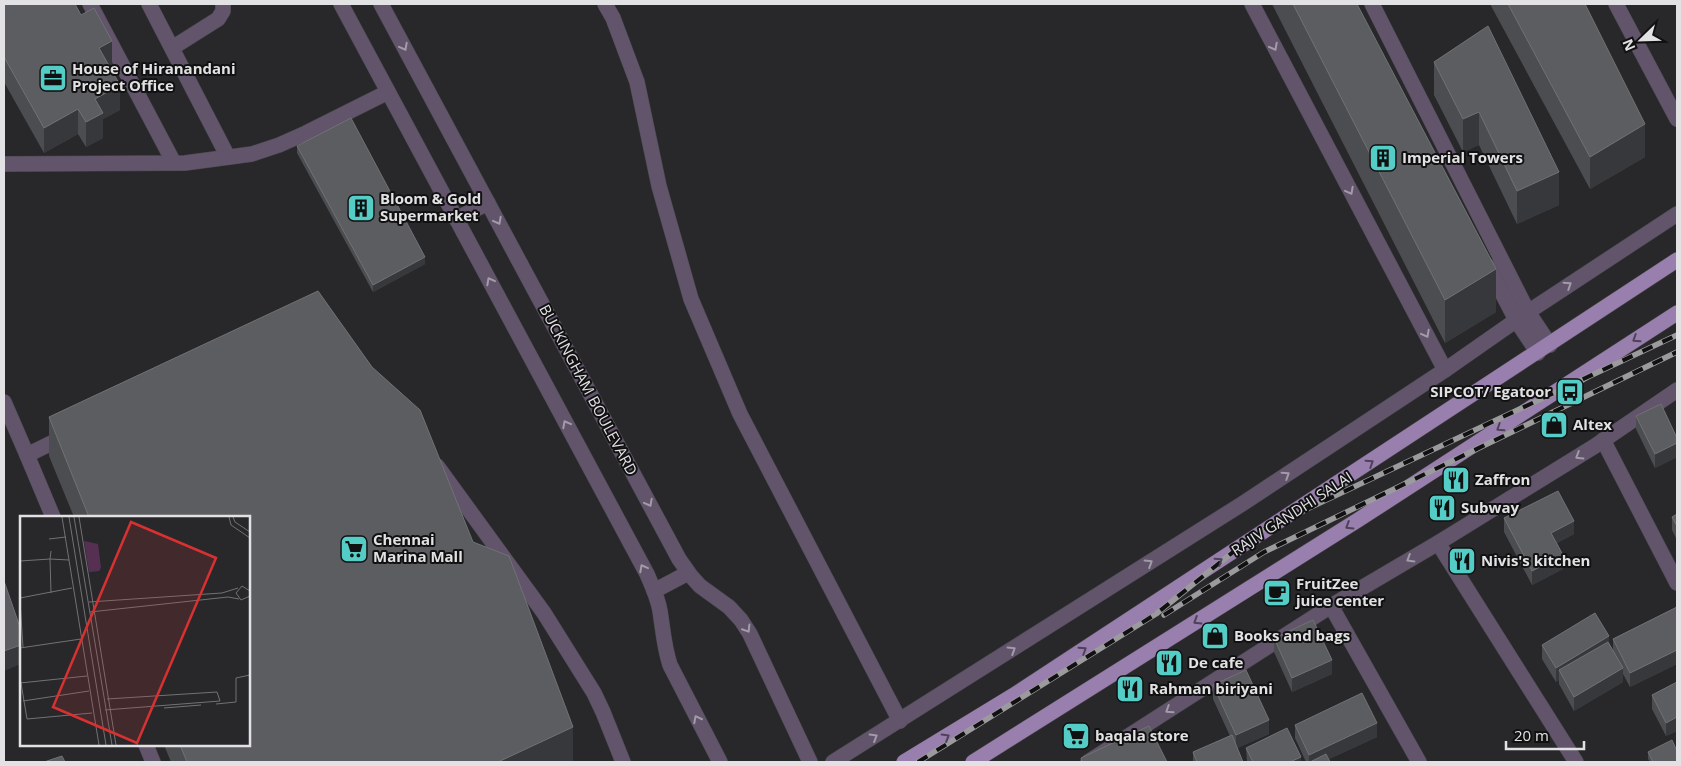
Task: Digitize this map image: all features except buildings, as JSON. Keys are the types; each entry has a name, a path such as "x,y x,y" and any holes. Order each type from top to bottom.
{"main road":[{"name":"RAJIV GANDHI SALAI","path":"904,762 1014,695 1677,260"},
{"path":"973,762 1358,520 1677,313"}],"street":[{"path":"90,4 174,163"},
{"path":"149,4 228,157"},
{"path":"172,48 218,19 224,11 222,4"},
{"path":"340,4 654,590 660,610 664,648 670,665 720,762"},
{"name":"BUCKINGHAM BOULEVARD","path":"381,4 679,559 700,586 729,607 741,620 750,634 810,762"},
{"path":"605,4 613,18 637,82 659,186 691,299 740,414 900,721"},
{"path":"1252,4 1445,370"},
{"path":"1372,4 1522,316"},
{"path":"1616,4 1677,119"},
{"path":"4,164 174,163 252,154 306,134 388,92"},
{"path":"456,219 488,203"},
{"path":"833,762 1242,504 1677,214"},
{"path":"1482,254 1544,349"},
{"path":"1088,762 1331,606 1438,543 1603,440 1677,390"},
{"path":"4,402 53,516"},
{"path":"27,454 80,430"},
{"path":"1603,440 1677,583"},
{"path":"426,451 544,612 597,699 624,762"},
{"path":"1438,543 1576,762"},
{"path":"654,590 688,573"},
{"path":"1331,606 1419,762"},
{"path":"146,746 153,762"}],"railway":[{"path":"918,762 1156,614 1258,532 1677,335"},
{"path":"1164,615 1264,552 1677,352"}],"place":[{"name":"House of Hiranandani Project Office","path":"53,78"},
{"name":"Imperial Towers","path":"1383,158"},
{"name":"Bloom & Gold Supermarket","path":"361,208"},
{"name":"SIPCOT/ Egatoor","path":"1570,392"},
{"name":"Altex","path":"1554,425"},
{"name":"Zaffron","path":"1456,480"},
{"name":"Subway","path":"1442,508"},
{"name":"Chennai Marina Mall","path":"354,549"},
{"name":"Nivis's kitchen","path":"1462,561"},
{"name":"FruitZee juice center","path":"1277,593"},
{"name":"Books and bags","path":"1215,636"},
{"name":"De cafe","path":"1169,663"},
{"name":"Rahman biriyani","path":"1130,689"},
{"name":"baqala store","path":"1076,736"}]}
